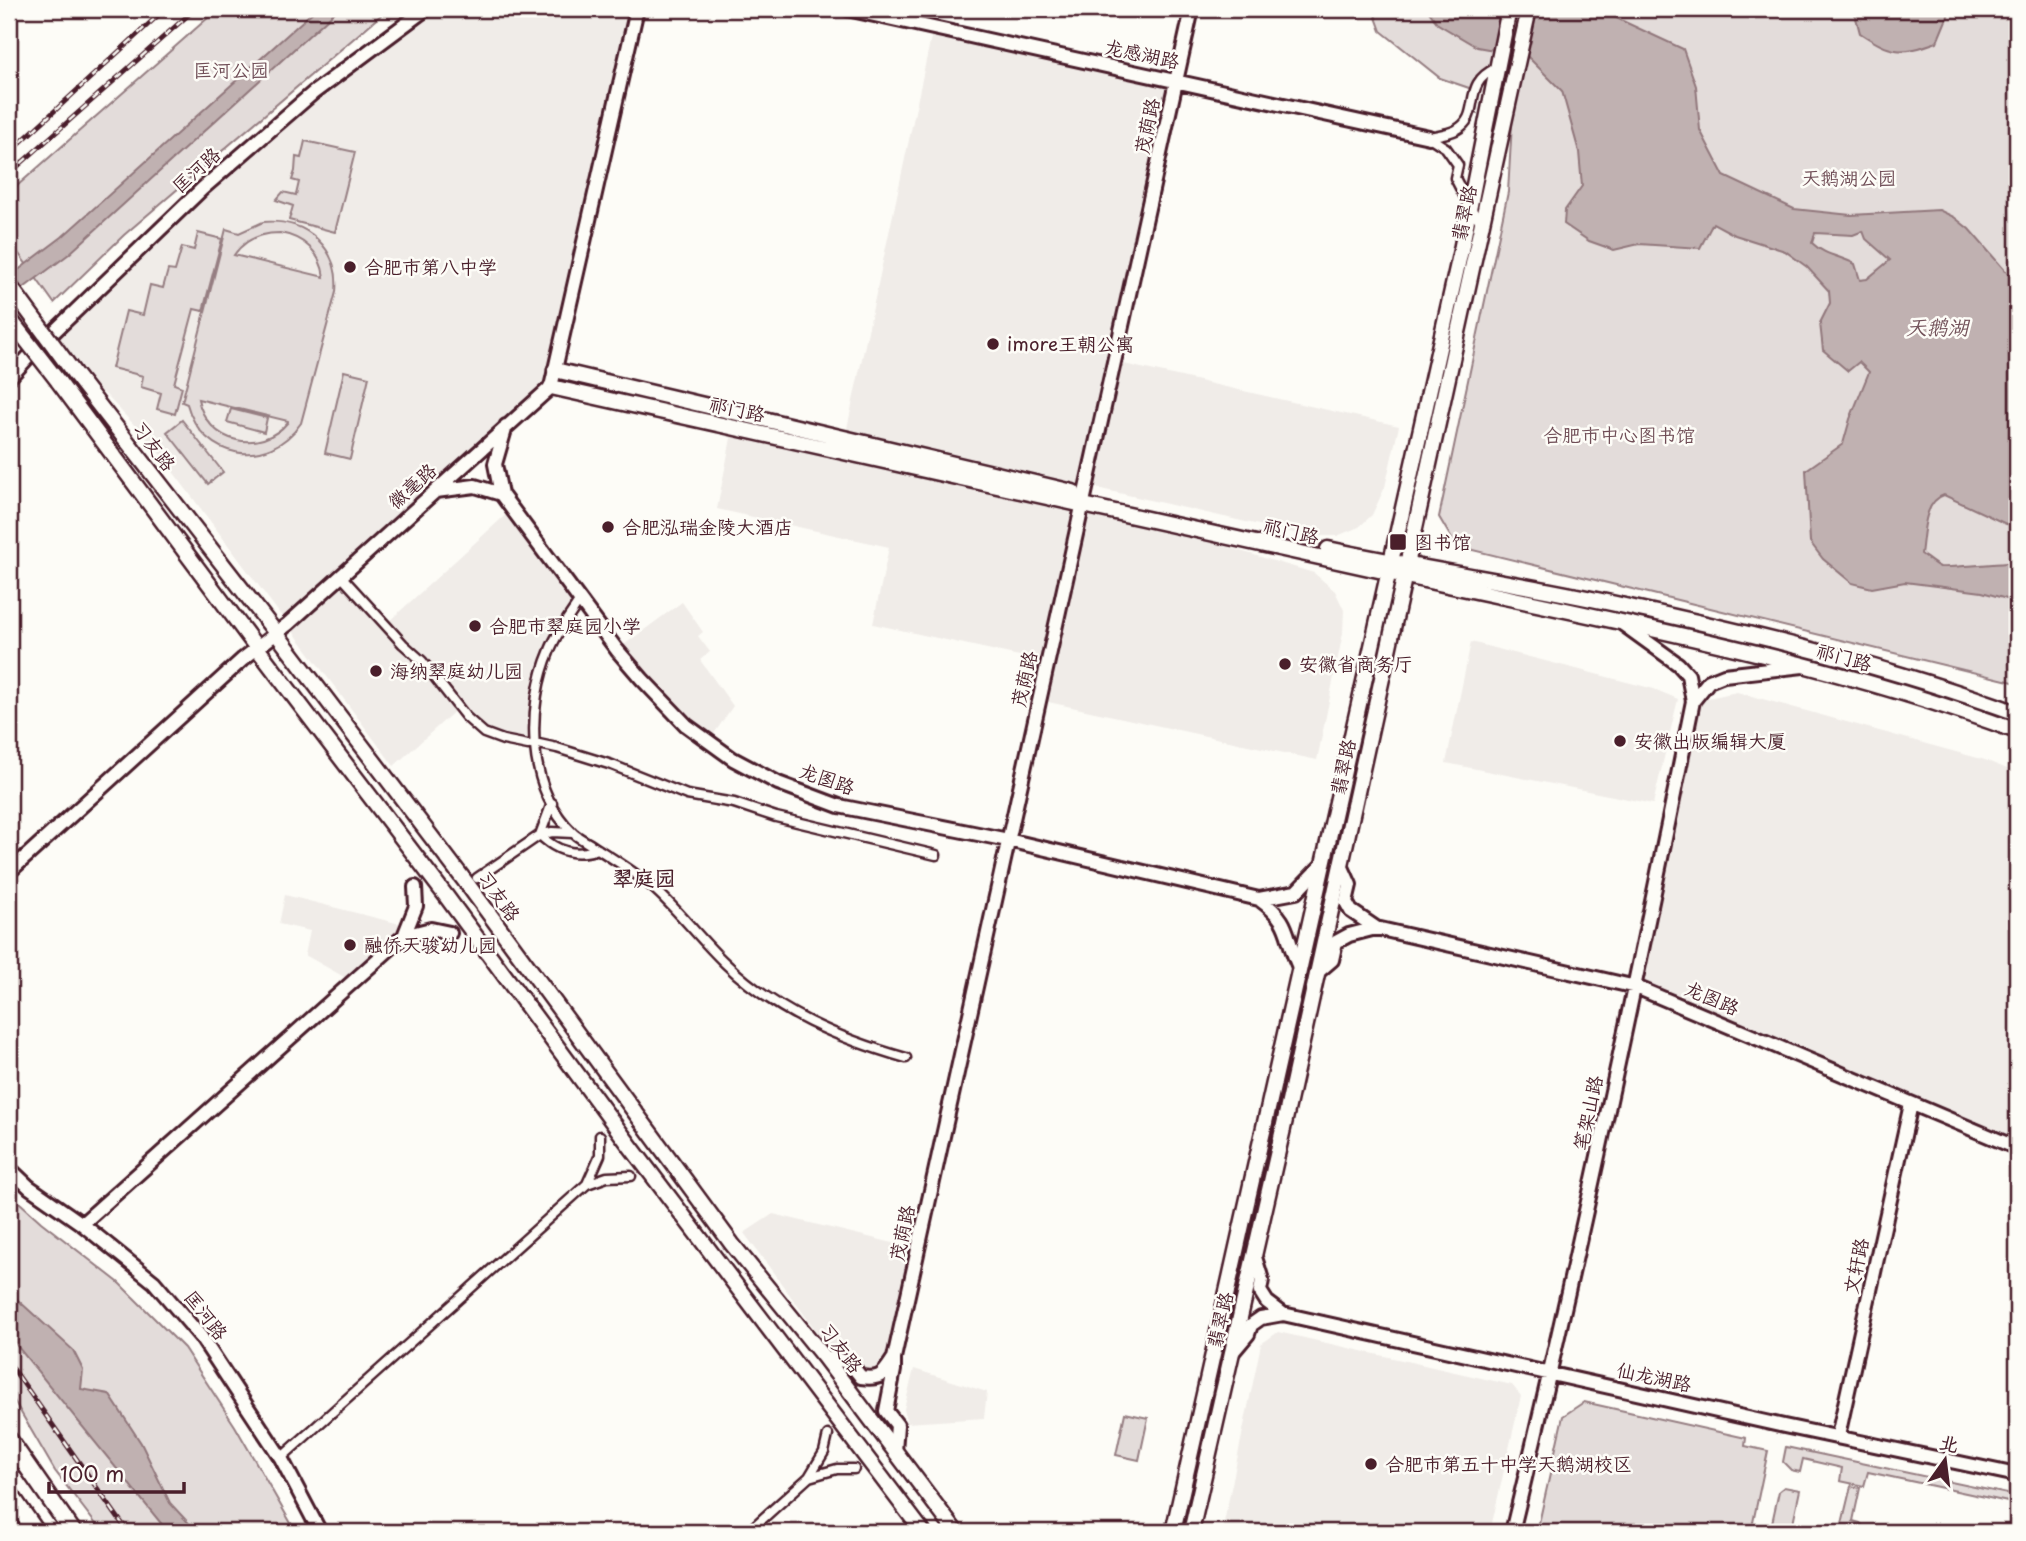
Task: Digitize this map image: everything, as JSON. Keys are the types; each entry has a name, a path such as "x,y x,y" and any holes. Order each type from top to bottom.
{"highway":[{"path":"9,1440 73,1532"},
{"path":"9,1493 36,1532"}],"main road":[{"name":"翡翠路","path":"1173,1532 1470,207 1510,9"},
{"name":"翡翠路","path":"1191,1532 1318,972 1529,9"},
{"name":"习友路","path":"9,285 468,885 732,1244 824,1357 956,1532"},
{"name":"习友路","path":"9,318 923,1532"},
{"name":"祁门路","path":"555,370 1084,499"},
{"name":"祁门路","path":"551,387 1084,499 1390,567 1804,666 1969,713 2017,731"},
{"name":"祁门路","path":"1405,571 1650,612 1840,658 1974,697 2017,713"}],"street":[{"name":"匡河路","path":"9,378 32,352 202,189 313,93 426,9"},
{"path":"551,387 637,9"},
{"name":"龙感湖路","path":"847,9 1429,137"},
{"name":"茂荫路","path":"895,1451 897,1425 886,1411 894,1358 1192,9"},
{"path":"1429,137 1456,130 1469,120 1476,84 1484,74 1497,68"},
{"path":"1429,137 1446,148 1458,165 1455,178 1481,223"},
{"name":"徽毫路","path":"9,872 551,387"},
{"path":"436,491 475,486 501,494 495,464 506,426"},
{"name":"龙图路","path":"501,494 617,650 686,725 733,760 778,783 839,807 1008,840 1259,899"},
{"path":"341,576 422,661 466,717 484,733 503,740 557,748 612,765 687,795 734,803 761,813 936,855"},
{"path":"580,600 551,647 535,696 535,744 540,777 552,803 573,833 634,873 659,894 727,965 764,997 797,1016 864,1046 906,1058"},
{"path":"1620,622 1678,664 1688,675 1693,701"},
{"path":"1693,701 1709,681 1724,676 1804,666"},
{"name":"笔架山路","path":"1513,1532 1551,1374 1636,987 1693,701"},
{"path":"540,835 552,803"},
{"path":"477,878 540,835 552,832 573,833"},
{"path":"540,835 548,843 568,853 585,853 598,849"},
{"path":"1259,899 1296,892 1324,862"},
{"path":"1341,865 1350,886 1346,902 1351,911 1376,929"},
{"path":"82,1224 404,936 416,906 415,887"},
{"path":"1259,899 1277,911 1288,930 1300,969"},
{"path":"404,936 431,929 450,933"},
{"path":"1318,972 1332,960 1336,942 1349,935 1376,929"},
{"name":"龙图路","path":"1376,929 1636,987 2017,1148"},
{"name":"文轩路","path":"1838,1436 1911,1104"},
{"path":"587,1184 600,1154 600,1136"},
{"name":"匡河路","path":"9,1168 154,1282 201,1336 281,1458 320,1532"},
{"path":"281,1458 587,1184 607,1177 631,1176"},
{"path":"1254,1254 1262,1280 1260,1291 1267,1302 1283,1314"},
{"path":"1232,1353 1248,1334 1251,1325 1261,1318 1283,1314"},
{"name":"仙龙湖路","path":"1283,1314 2017,1475"},
{"path":"824,1357 849,1362 861,1377 874,1379 883,1374 894,1358"},
{"path":"748,1532 809,1477 824,1452 828,1435"},
{"path":"809,1477 837,1469 854,1469"}],"shaded area":[{"name":"合肥市第八中学","path":"426,9 637,9 551,387 341,576 386,624 512,509 580,600 542,669 535,744 484,733 458,708 394,766 153,445 106,395 74,373 51,337 202,189"},
{"path":"933,28 1176,82 1115,362 1399,426 1385,487 1372,515 1359,527 1337,536 1308,536 1088,486 1085,495 845,438"},
{"path":"733,428 1083,504 1314,573 1335,591 1344,610 1343,633 1317,760 1039,700 1047,662 873,624 889,547 717,509"},
{"path":"682,602 703,632 698,636 710,652 700,660 733,706 709,741 617,650"},
{"path":"1471,642 1654,689 1678,699 1653,804 1446,763"},
{"path":"1737,692 1985,760 2017,773 2017,1148 1636,987 1693,701"},
{"name":"融侨天骏幼儿园","path":"285,895 408,926 353,982 305,955 310,931 279,924"},
{"path":"773,1214 918,1249 894,1358 874,1379 837,1359 744,1233"},
{"name":"合肥市第五十中学天鹅湖校区","path":"1278,1332 1512,1385 1521,1396 1490,1532 1222,1532 1261,1344"},
{"path":"914,1369 987,1392 984,1418 907,1423 904,1409"}],"green space":[{"name":"匡河公园","path":"218,9 388,9 124,235 54,303 9,240 9,193"},
{"name":"天鹅湖公园","path":"1373,9 2017,9 2017,683 1456,546 1439,517 1508,192 1515,71 1497,68 1475,90 1440,78 1381,31"},
{"path":"305,141 355,152 335,232 289,220 293,206 276,200 283,192 296,195 299,182 292,180 296,157 301,158"},
{"path":"263,222 293,225 317,239 326,249 336,276 336,292 301,423 287,438 271,448 254,453 221,447 206,437 195,423 187,404 182,402 226,229 239,233","holes":["280,233 297,238 310,247 319,261 324,277 234,255 254,238","198,399 288,421 288,422 276,433 263,439 236,440 223,435 212,426 203,414"]},
{"path":"198,233 222,239 203,311 194,309 174,384 182,387 175,414 157,409 161,393 141,387 143,376 112,368 126,311 143,315 150,285 163,288 168,270 175,271 182,247 194,250"},
{"path":"344,371 369,377 350,459 325,453"},
{"path":"231,409 267,418 264,432 227,422"},
{"path":"182,420 223,472 208,484 167,432"},
{"path":"9,1193 41,1222 118,1282 184,1348 235,1426 296,1532 102,1532 55,1471 9,1392"},
{"path":"1584,1402 1746,1438 1745,1446 1768,1451 1751,1532 1537,1532 1563,1416"},
{"path":"1125,1413 1148,1418 1139,1460 1116,1455"},
{"path":"1786,1447 2017,1496 2017,1504 1868,1472 1864,1486 1840,1481 1842,1468 1803,1459 1800,1472 1791,1470 1783,1462"},
{"path":"1851,1486 1860,1488 1853,1521 1864,1527 1840,1532"},
{"path":"1784,1487 1800,1490 1791,1532 1770,1532 1779,1491"}],"water":[{"path":"316,9 338,9 69,254 9,299 9,277 62,237"},
{"name":"天鹅湖","path":"1427,9 1530,9 1544,12 1597,9 1683,49 1696,86 1700,130 1724,176 1794,209 1851,215 1939,210 1954,217 1969,229 2017,284 2017,525 2006,524 1944,495 1932,504 1928,512 1921,554 1940,567 2017,562 2017,602 1982,592 1905,582 1872,588 1852,583 1823,559 1810,542 1806,470 1843,444 1869,372 1859,362 1848,371 1823,350 1820,323 1830,303 1829,291 1807,267 1785,251 1735,235 1713,223 1700,248 1639,244 1614,250 1589,241 1564,224 1565,210 1582,186 1579,152 1562,91 1527,56 1477,47 1438,24","holes":["1863,231 1866,239 1890,260 1867,279 1860,280 1855,264 1827,253 1812,243 1815,233 1853,235"]},
{"path":"1857,9 1949,9 1949,13 1937,42 1914,49 1897,50 1880,45 1860,33 1855,14"},
{"path":"9,1292 73,1350 83,1370 81,1389 109,1394 141,1443 170,1503 197,1532 168,1532 9,1336"}],"railway":[{"path":"9,153 165,9"},
{"path":"9,174 195,9"},
{"path":"9,1363 128,1532"}],"place":[{"name":"合肥市第八中学","path":"350,267"},
{"name":"imore王朝公寓","path":"993,344"},
{"name":"合肥泓瑞金陵大酒店","path":"608,527"},
{"name":"图书馆","path":"1398,542"},
{"name":"合肥市翠庭园小学","path":"475,626"},
{"name":"安徽省商务厅","path":"1285,664"},
{"name":"海纳翠庭幼儿园","path":"376,671"},
{"name":"安徽出版编辑大厦","path":"1620,741"},
{"name":"融侨天骏幼儿园","path":"350,945"},
{"name":"合肥市第五十中学天鹅湖校区","path":"1371,1464"}],"district":[{"name":"翠庭园","path":"644,879"}],"park label":[{"name":"合肥市中心图书馆","path":"1619,435"}]}
